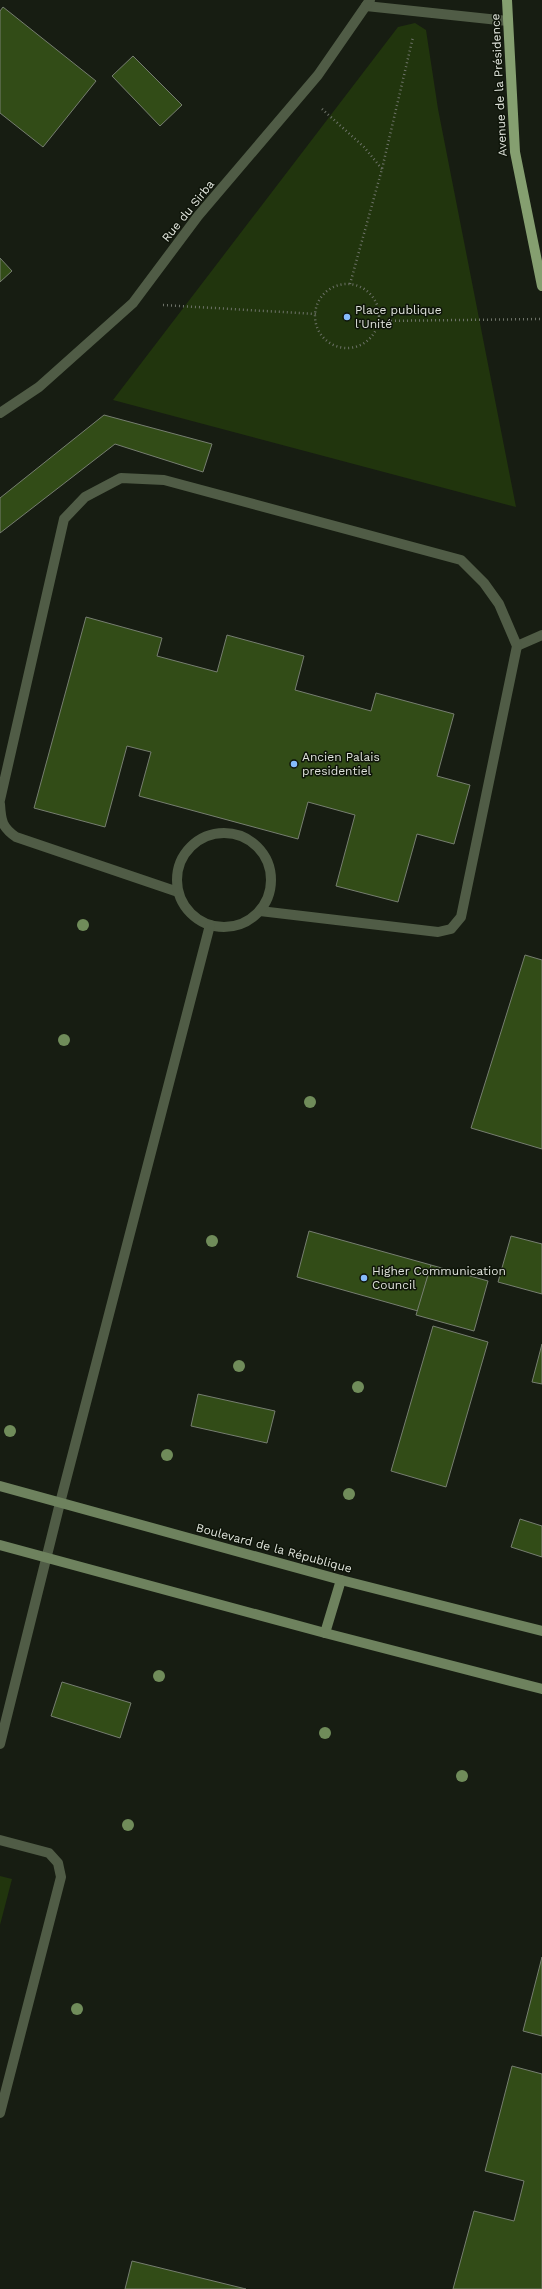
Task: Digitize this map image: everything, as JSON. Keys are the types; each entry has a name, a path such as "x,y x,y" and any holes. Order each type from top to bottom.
{"main road":[{"name":"Avenue de la Présidence","path":"507,0 515,152 542,286"},
{"name":"Boulevard de la République","path":"0,1486 341,1580 542,1631"},
{"path":"0,1545 325,1633 542,1689"},
{"path":"325,1633 341,1580"}],"lane":[{"path":"368,3 419,12 508,21"},
{"name":"Rue du Sirba","path":"0,413 39,387 133,303 198,216 304,92 368,3"},
{"path":"0,800 64,519 85,497 121,478 164,480 461,560 484,583 500,604 517,646 461,917 451,929 438,932 260,910"},
{"path":"517,646 542,635"},
{"path":"0,804 1,818 5,830 16,838 178,892"},
{"path":"220,832 238,835 254,844 266,858 271,876 269,894 260,910 245,922 228,927 210,925 193,916 178,892 176,884 178,865 187,849 202,838 220,832"},
{"path":"0,1744 60,1503 210,925"},
{"path":"0,1840 49,1852 58,1863 61,1877 0,2114"}],"path":[{"path":"350,284 382,169 419,12"},
{"path":"304,92 364,147 382,169"},
{"path":"350,284 360,287 376,301 379,321 376,331 360,346 349,348 339,347 328,342 321,334 316,324 316,314 323,295 331,289 350,284"},
{"path":"133,303 316,314"},
{"path":"379,321 542,319"}],"green space":[{"path":"415,23 426,30 438,109 516,507 113,400 398,27"},
{"path":"0,1876 12,1879 0,1925"}],"building":[{"path":"3,7 96,81 43,147 0,113 0,11"},
{"path":"133,56 182,105 160,126 112,76"},
{"path":"0,258 12,271 0,282"},
{"path":"104,415 212,444 203,472 115,444 0,533 0,498"},
{"name":"Ancien Palais presidentiel","path":"86,617 162,638 157,656 217,672 227,635 304,656 295,690 371,711 376,693 454,714 437,776 470,785 454,844 417,834 398,902 336,886 355,815 308,802 298,839 139,796 151,752 127,746 105,827 34,808"},
{"path":"525,955 542,960 542,1149 471,1128"},
{"path":"309,1231 431,1265 418,1311 297,1277"},
{"path":"511,1236 542,1244 542,1294 498,1282"},
{"path":"431,1265 488,1281 474,1331 416,1315"},
{"path":"433,1326 488,1342 446,1487 391,1471"},
{"path":"542,1344 542,1384 532,1382"},
{"path":"198,1394 275,1411 267,1443 191,1426"},
{"path":"520,1519 542,1526 542,1557 511,1547"},
{"path":"62,1682 131,1703 120,1738 51,1716"},
{"path":"542,1957 542,2036 523,2031"},
{"path":"512,2066 542,2074 542,2289 453,2289 474,2211 514,2221 524,2181 485,2171"},
{"path":"132,2261 246,2289 125,2289"}],"place":[{"name":"Place publique l'Unité","path":"347,317"},
{"name":"Ancien Palais presidentiel","path":"294,764"},
{"name":"Higher Communication Council","path":"364,1278"}]}
